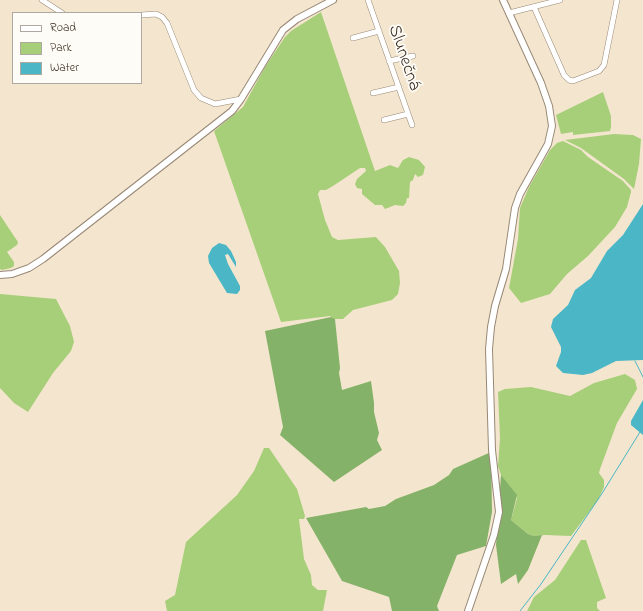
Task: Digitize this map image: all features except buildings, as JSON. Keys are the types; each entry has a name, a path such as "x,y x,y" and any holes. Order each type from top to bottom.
{"street":[{"path":"42,0 60,12"},
{"path":"0,275 12,274 29,268 43,259 232,110 241,99 283,30 310,12 332,0"},
{"name":"Slunečná","path":"368,0 412,126"},
{"path":"468,611 494,535 499,512 492,450 489,349 491,327 506,269 515,208 520,194 548,144 552,126 549,106 541,83 503,0"},
{"path":"509,13 560,0"},
{"path":"534,7 564,75 569,80 573,80 599,71 604,65 617,0"},
{"path":"142,15 156,14 162,17 167,23 194,90 201,98 215,104 241,99"},
{"path":"353,38 379,31"},
{"path":"389,61 413,56"},
{"path":"373,93 399,87"},
{"path":"384,120 408,114"}],"green space":[{"path":"321,12 375,171 390,165 398,168 403,160 409,157 419,160 425,167 423,175 418,177 415,174 413,180 410,182 409,198 407,198 406,203 403,206 395,205 385,209 382,205 375,205 362,194 362,189 357,188 355,184 357,179 366,171 365,168 360,168 326,190 320,190 318,194 325,220 332,237 338,240 376,237 385,247 399,271 400,283 398,294 392,300 353,310 343,319 334,319 330,316 281,322 214,131 243,107 265,67 285,37 291,31"},
{"path":"603,92 611,116 610,131 573,135 573,132 561,134 556,115"},
{"path":"614,134 633,135 641,139 639,164 634,189 624,179 581,148 565,140"},
{"path":"563,141 581,150 588,157 623,181 631,192 627,207 615,227 588,256 567,274 550,294 521,303 509,288 518,239 520,208 529,187 550,150 557,143"},
{"path":"0,215 18,242 17,245 7,252 14,262 14,266 2,270 0,269"},
{"path":"0,294 56,299 70,326 74,342 71,351 53,373 28,412 14,403 0,388"},
{"path":"331,317 335,319 340,368 339,373 342,390 371,381 374,412 379,433 377,440 382,450 334,482 280,435 283,427 265,331"},
{"path":"625,374 635,380 637,389 617,423 600,469 599,473 604,480 604,487 598,500 571,536 534,536 528,534 511,520 517,498 501,475 498,466 500,438 498,392 505,389 531,387 570,396 594,383"},
{"path":"264,448 269,448 297,489 305,516 304,519 299,519 304,559 311,575 312,585 318,590 327,590 323,611 167,611 165,601 175,595 186,542 237,495 254,471"},
{"path":"491,452 492,512 486,546 457,555 437,606 439,611 392,611 389,597 342,581 306,518 366,507 369,509 385,506 396,499 434,485 449,475 453,469"},
{"path":"501,475 517,495 511,520 528,534 534,536 542,535 528,570 518,584 516,574 501,584 496,545"},
{"path":"581,540 586,540 606,598 597,602 597,608 600,611 527,611 534,597 555,580"}],"water":[{"path":"643,204 643,360 616,361 592,373 583,375 563,373 556,366 561,352 561,347 551,327 553,319 568,305 575,290 591,278 607,251 623,235"},
{"path":"219,243 226,245 231,251 236,262 236,267 228,254 225,255 228,264 240,286 240,290 237,294 227,293 209,263 208,256 212,248"},
{"path":"643,400 643,435 631,425 631,421"}],"waterway":[{"path":"635,361 643,377"},
{"path":"520,611 541,584 601,495 640,432"}]}
